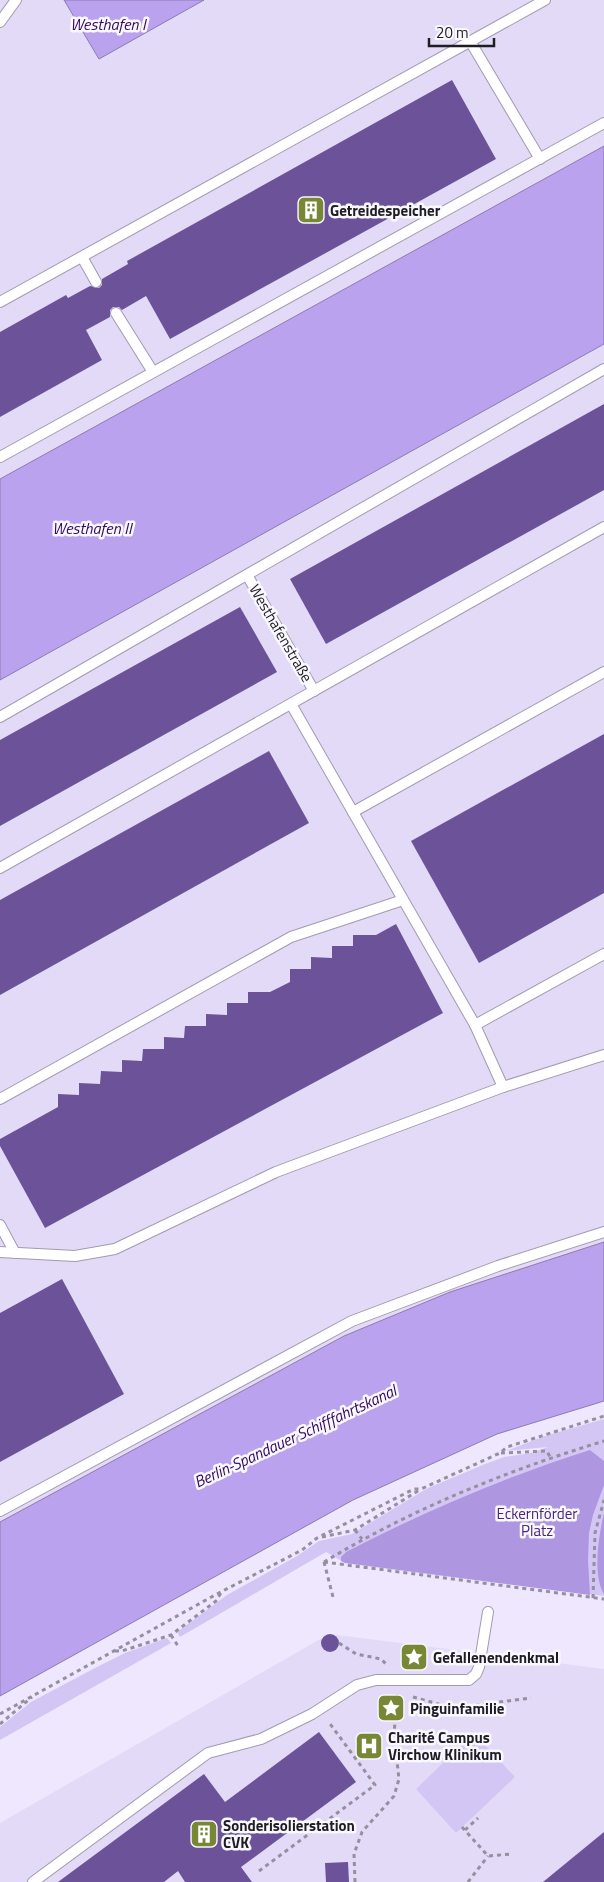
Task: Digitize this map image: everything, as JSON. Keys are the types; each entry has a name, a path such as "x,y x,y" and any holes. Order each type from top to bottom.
{"lane":[{"path":"0,22 16,0"},
{"path":"0,302 544,0"},
{"path":"470,41 540,159"},
{"path":"0,457 604,123"},
{"path":"82,257 96,282"},
{"path":"116,313 152,372"},
{"path":"0,717 604,369"},
{"path":"0,868 604,527"},
{"name":"Westhafenstraße","path":"247,575 314,691"},
{"path":"352,812 604,672"},
{"path":"290,704 475,1025 503,1087"},
{"path":"0,1099 292,937 403,900"},
{"path":"475,1025 604,954"},
{"path":"0,1252 75,1256 115,1249 276,1172 503,1087 604,1055"},
{"path":"0,1225 15,1253"},
{"path":"0,1512 352,1321 498,1266 604,1232"},
{"path":"34,1882 208,1753 261,1739 312,1714 358,1685 376,1680 469,1680 476,1674 479,1667 488,1612"}],"path":[{"path":"317,1538 355,1530 421,1488 500,1453 507,1447 604,1416"},
{"path":"324,1562 362,1539 483,1482 550,1457 604,1441"},
{"path":"500,1453 547,1451 550,1457"},
{"path":"0,1714 223,1590 302,1550 317,1538 414,1489 421,1488"},
{"path":"593,1598 595,1534 604,1500"},
{"path":"355,1530 362,1539"},
{"path":"324,1562 604,1599"},
{"path":"324,1562 333,1597"},
{"path":"113,1650 122,1651 171,1634 216,1601 223,1590"},
{"path":"171,1634 178,1646"},
{"path":"355,1882 354,1854 362,1832 394,1796 399,1779 394,1735 397,1692 453,1708 471,1708 530,1698"},
{"path":"0,1724 34,1695"},
{"path":"259,1871 375,1785 326,1718 312,1714"},
{"path":"478,1818 463,1829 488,1856"},
{"path":"468,1882 488,1856 511,1854"}],"shaded area":[{"path":"0,0 604,0 604,1242 450,1292 344,1336 0,1522"},
{"name":"Charité Campus Virchow Klinikum","path":"329,1634 604,1669 604,1882 0,1882 0,1823"}],"green space":[{"name":"Eckernförder Platz","path":"604,1419 604,1596 345,1563 326,1552 180,1637 177,1632 227,1595 297,1556 319,1541 352,1534 426,1489 485,1464 504,1457 531,1453 548,1447 506,1451 545,1436"},
{"name":"Eckernförder Platz","path":"590,1450 604,1461 604,1485 593,1515 589,1533 590,1595 341,1561 341,1557 346,1552 436,1509 496,1483"},
{"path":"604,1513 604,1594 600,1586 597,1566"},
{"path":"167,1638 171,1643 0,1740 0,1727 31,1702 125,1653"},
{"path":"474,1733 515,1777 456,1833 416,1789"}],"water":[{"name":"Westhafen I","path":"64,0 204,0 99,59"},
{"name":"Westhafen II","path":"604,146 604,344 0,680 0,479"},
{"name":"Berlin-Spandauer Schifffahrtskanal","path":"604,1242 604,1401 497,1434 353,1500 0,1696 0,1522 344,1336 450,1292"}],"building":[{"name":"Getreidespeicher","path":"452,80 496,159 170,339 146,296 122,310 119,307 113,307 110,310 110,317 86,330 102,360 0,417 0,332 66,295 68,298 90,286 99,288 102,285 102,279 128,264 127,261"},
{"path":"604,404 604,490 326,644 290,579"},
{"path":"240,607 277,672 0,826 0,740"},
{"path":"604,734 604,893 479,963 411,841"},
{"path":"269,751 309,823 0,995 0,900"},
{"path":"396,924 443,1013 45,1228 0,1146 0,1139 58,1107 58,1094 79,1095 79,1083 100,1084 101,1071 122,1072 122,1060 142,1061 143,1049 164,1049 164,1037 184,1038 185,1026 206,1026 206,1014 227,1015 227,1003 248,1003 248,992 270,992 290,982 290,969 311,969 311,957 332,958 332,946 353,946 353,935 376,935"},
{"path":"62,1279 124,1394 0,1462 0,1313"},
{"path":"330,1634 336,1637 339,1643 336,1649 330,1652 324,1649 321,1643 324,1637"},
{"name":"Sonderisolierstation CVK","path":"319,1732 356,1782 241,1867 252,1882 185,1882 178,1871 164,1882 58,1882 204,1774 225,1802"},
{"path":"604,1832 604,1882 543,1882"},
{"path":"348,1862 349,1882 326,1882 325,1863"}],"place":[{"name":"Getreidespeicher","path":"311,210"},
{"name":"Gefallenendenkmal","path":"414,1657"},
{"name":"Pinguinfamilie","path":"391,1708"},
{"name":"Charité Campus Virchow Klinikum","path":"369,1746"},
{"name":"Sonderisolierstation CVK","path":"204,1834"}]}
